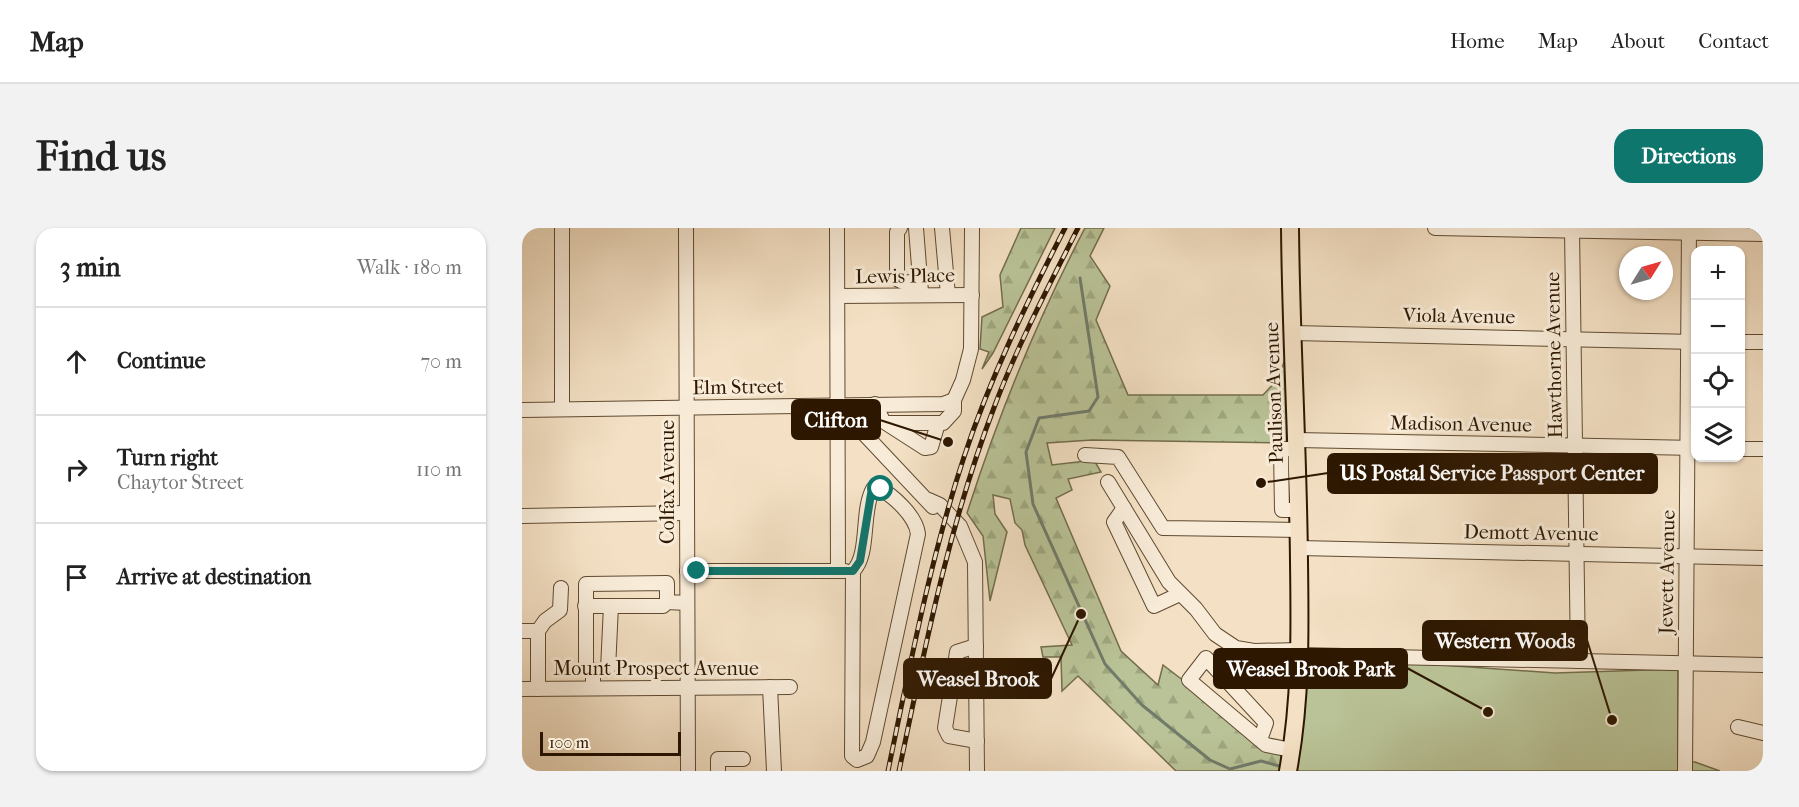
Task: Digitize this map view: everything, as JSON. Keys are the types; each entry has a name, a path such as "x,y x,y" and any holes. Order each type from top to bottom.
{"main road":[{"name":"Paulison Avenue","path":"1287,771 1292,750 1299,679 1298,445 1290,228"}],"street":[{"path":"562,228 562,410"},
{"name":"Colfax Avenue","path":"686,228 688,771"},
{"path":"837,228 838,571"},
{"path":"900,228 897,232 895,271 897,279 921,289 916,228"},
{"path":"942,228 948,295"},
{"path":"889,423 938,423 947,421 951,416 971,349 972,228"},
{"path":"1436,228 1763,234"},
{"name":"Hawthorne Avenue","path":"1572,229 1578,661"},
{"name":"Jewett Avenue","path":"1689,231 1691,305"},
{"name":"Lewis Place","path":"838,296 921,289 948,295 972,295"},
{"name":"Viola Avenue","path":"1293,333 1691,342"},
{"path":"1745,342 1763,342"},
{"name":"Jewett Avenue","path":"1692,354 1692,408"},
{"name":"Elm Street","path":"522,410 944,404 954,400"},
{"path":"875,404 880,418 927,448 931,447 938,423"},
{"path":"837,405 929,500 940,505 960,526 975,562 977,771"},
{"name":"Madison Avenue","path":"1298,445 1691,448"},
{"path":"1745,449 1763,449"},
{"path":"1085,455 1118,457 1163,528 1299,530"},
{"name":"Jewett Avenue","path":"1685,771 1686,556 1691,462"},
{"path":"1108,482 1169,582 1197,609 1215,634 1236,648 1299,653 1763,665"},
{"path":"877,487 906,512 915,523 918,534 873,742 867,756 857,765 852,756 853,571 860,561 868,501 873,489 877,487"},
{"path":"1124,508 1114,522 1154,606 1180,594"},
{"path":"522,516 686,513"},
{"name":"Demott Avenue","path":"1299,548 1763,558"},
{"path":"687,571 853,571"},
{"path":"585,606 663,606 667,602 668,583 586,584 585,606 593,688"},
{"path":"538,688 538,631 545,621 560,610 561,588"},
{"path":"667,602 687,603"},
{"path":"590,669 608,669 611,606"},
{"path":"522,631 538,631"},
{"path":"976,646 957,652 945,728 949,736 977,741"},
{"path":"1254,651 1254,668 1263,678 1299,679"},
{"path":"1260,740 1266,723 1206,658 1189,680 1260,740 1266,745 1292,750"},
{"path":"771,687 774,771"},
{"name":"Mount Prospect Avenue","path":"522,689 790,687"},
{"path":"1738,727 1763,733"},
{"path":"718,771 718,759 743,759"}],"green space":[{"path":"1021,228 1055,228 993,353 982,369 989,352 980,349 982,317 1003,307 1000,275"},
{"path":"1085,228 1104,228 1090,256 1110,286 1096,320 1128,395 1263,395 1279,378 1293,333 1297,443 1092,440 1047,443 1052,465 1094,460 1101,472 1068,479 1072,490 1056,498 1121,651 1158,685 1163,665 1270,747 1283,751 1288,771 1176,771 1078,676 1062,691 1061,657 1043,657 1041,647 1072,645 1025,545 1022,530 1015,523 1010,499 993,495 995,514 1007,532 990,601 983,536 967,513 1020,368"},
{"path":"1299,655 1555,673 1678,669 1678,762 1695,762 1720,771 1288,771"}],"waterway":[{"path":"1080,278 1098,397 1089,411 1039,418 1026,452 1033,504 1105,664 1142,705 1210,760 1230,769 1261,761 1279,766"}],"railway":[{"path":"888,771 931,574 964,457 985,398 1010,341 1065,228"},
{"path":"899,771 918,678 964,495 995,405 1014,360 1078,228"}],"place":[{"name":"Clifton","path":"948,442"},
{"name":"US Postal Service Passport Center","path":"1261,483"},
{"name":"Weasel Brook","path":"1081,614"},
{"name":"Weasel Brook Park","path":"1488,712"},
{"name":"Western Woods","path":"1612,720"}],"route":[{"path":"697,571 853,571 860,561 868,501 873,489 877,487 881,489"}]}
